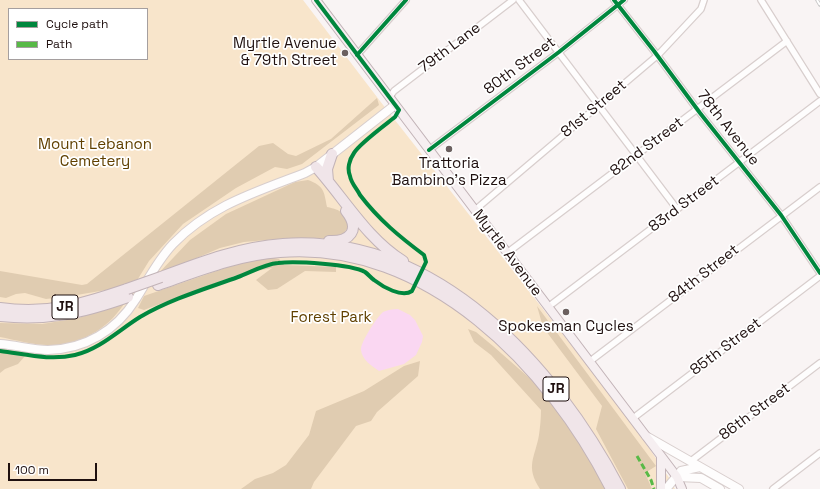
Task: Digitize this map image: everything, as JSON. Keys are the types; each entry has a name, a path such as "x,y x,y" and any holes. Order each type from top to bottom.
{"highway":[{"path":"328,181 327,169 332,154"},
{"path":"314,168 328,181 379,243 423,275"},
{"path":"285,244 310,240 339,241 347,238 352,231 353,222 350,217 314,168"},
{"name":"JR","path":"160,281 213,258 233,252 254,247 285,244 319,245 358,251 389,260 423,275 453,292 481,314 504,333 534,363 575,415 599,452 620,489"},
{"name":"JR","path":"0,316 33,318 67,315 92,309 127,293 160,281 229,260 253,255 280,252 315,252 336,254 371,262 393,269 425,285 450,300 484,326 514,353 566,414 588,448 611,489"},
{"name":"JR","path":"0,308 24,310 57,309 80,305 127,293"}],"main road":[{"name":"Myrtle Avenue","path":"316,0 661,458 677,477 682,489"},
{"path":"661,458 661,489"}],"street":[{"path":"357,55 406,0"},
{"name":"79th Lane","path":"392,101 394,91 513,0"},
{"path":"519,0 678,209"},
{"name":"78th Avenue","path":"614,0 658,55 697,109 781,215 820,274"},
{"name":"80th Street","path":"429,150 559,52 624,0"},
{"name":"81st Street","path":"475,210 658,55 701,9 704,0"},
{"path":"761,0 820,94"},
{"name":"82nd Street","path":"507,253 787,41"},
{"path":"0,344 47,350 63,349 92,341 104,334 119,322 136,300 159,260 173,244 195,225 226,204 314,168 392,101"},
{"name":"83rd Street","path":"548,307 820,101"},
{"name":"84th Street","path":"589,362 781,215 820,187"},
{"name":"85th Street","path":"632,419 820,274"},
{"name":"86th Street","path":"691,461 820,363"},
{"path":"644,434 739,489"},
{"path":"773,489 820,453"},
{"path":"666,489 681,471 700,467"},
{"path":"677,477 701,478 720,489"}],"green space":[{"name":"Forest Park","path":"0,0 303,0 380,101 630,420 670,479 675,489 0,489"}],"shaded area":[{"path":"377,98 379,105 302,164 287,169 275,167 236,188 183,224 149,261 136,282 106,290 46,299 25,293 16,294 6,298 0,297 0,271 82,285 87,284 259,146 273,143 288,154 296,156 331,139"},
{"path":"308,180 320,187 325,197 327,207 336,209 346,218 349,226 343,234 333,238 289,238 244,242 220,248 157,275 190,240 226,214 295,182"},
{"path":"269,257 279,259 284,265 336,267 336,272 305,271 277,289 268,290 256,280 272,268 237,275 144,310 138,308 144,296 240,263"},
{"path":"125,302 119,311 105,325 87,336 68,343 45,345 0,337 0,323 42,324 79,318"},
{"path":"537,306 656,466 645,473 652,489 628,489 596,429 602,406 543,327"},
{"path":"398,309 410,315 415,320 423,336 422,342 416,355 404,364 379,371 365,360 361,347 369,330 383,312"},
{"path":"468,329 476,332 535,383 559,414 585,452 605,489 540,489 535,481 532,462 539,435 541,410 491,355 474,342"},
{"path":"0,349 19,351 25,356 18,364 5,369 0,373"},
{"path":"420,361 418,376 377,412 371,421 356,426 314,482 311,489 241,489 255,479 273,473 286,465 309,435 316,411 364,391 404,366"}],"railway":[{"path":"817,0 820,5"}],"marked path":[{"path":"637,456 651,480 654,489"}],"cycle path":[{"path":"0,351 47,357 66,357 75,355 101,344 140,317 164,305 263,267 286,262 336,265 358,269 365,272 378,283 393,291 403,293 412,291 426,262 424,255 398,235 382,220 354,186 349,170 349,164 352,156 357,149 395,117 399,110 316,0"},
{"path":"357,55 406,0"},
{"path":"614,0 700,113 781,215 820,273"},
{"path":"429,150 559,52 624,0"}],"place":[{"name":"Myrtle Avenue & 79th Street","path":"345,53"},
{"name":"Trattoria Bambino's Pizza","path":"449,149"},
{"name":"Spokesman Cycles","path":"566,312"}],"park label":[{"name":"Mount Lebanon Cemetery","path":"95,154"}]}
